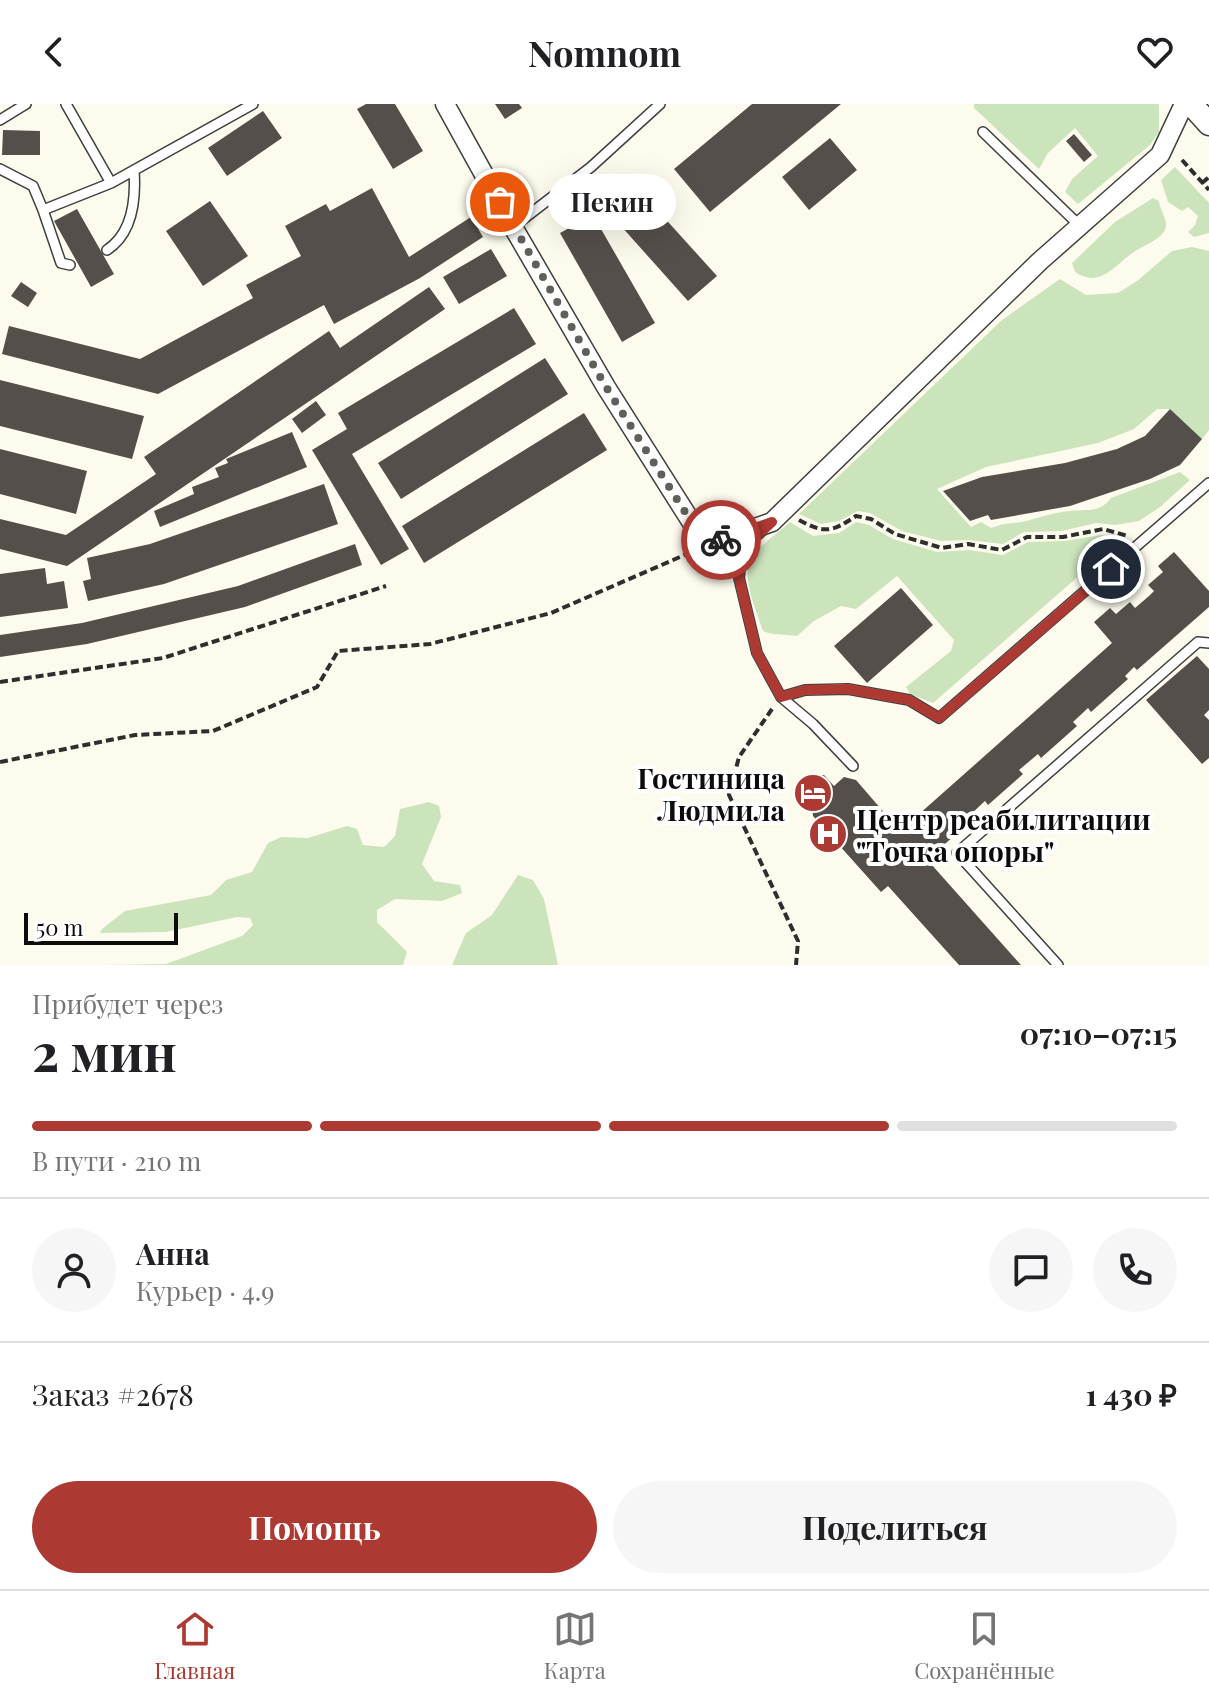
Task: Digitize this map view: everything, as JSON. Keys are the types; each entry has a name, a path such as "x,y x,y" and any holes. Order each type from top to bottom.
{"street":[{"path":"445,104 606,387 692,523 715,542 777,517 1040,261 1160,155 1184,104"},
{"path":"1191,104 1209,124"}],"lane":[{"path":"0,120 26,104"},
{"path":"66,104 111,183"},
{"path":"43,210 111,183 253,104"},
{"path":"513,227 591,167 660,104"},
{"path":"983,132 1080,226"},
{"path":"0,169 33,186 61,263 70,265"},
{"path":"107,250 128,227 136,195 134,171"},
{"path":"781,697 805,690 848,689 909,700 939,718 1209,483"},
{"path":"777,517 742,549 739,578 757,653 781,697 813,724 853,766"},
{"path":"1058,965 957,853 1198,642 1209,643"}],"path":[{"path":"1182,160 1209,190"},
{"path":"1202,183 1209,177"},
{"path":"777,517 817,529 838,528 856,516 871,519 895,534 942,548 968,544 1002,550 1027,537 1063,537 1103,529 1144,540"},
{"path":"0,762 135,735 213,731 317,687 338,651 430,644 551,613 715,542"},
{"path":"0,682 163,658 386,586"},
{"path":"781,697 739,757 729,795 798,941 796,965"}],"green space":[{"path":"974,104 1159,104 1159,132 1150,145 1078,204 1065,192 1072,179 1098,156 1075,128 1048,153 1039,169 974,108"},
{"path":"1175,167 1209,203 1209,233 1194,237 1188,232 1198,216 1188,207 1182,211 1168,202 1161,180"},
{"path":"1153,198 1159,201 1166,223 1159,237 1100,277 1084,277 1075,272 1072,263 1115,222"},
{"path":"1192,247 1209,251 1209,430 1202,439 1170,409 1157,409 1134,429 1098,443 986,467 937,489 971,527 981,522 991,528 1098,508 1111,498 1180,472 1190,480 1160,507 1139,521 1115,525 1096,523 1062,531 1024,532 1003,544 941,541 902,531 870,513 858,511 839,521 821,524 799,514 1002,320 1060,279 1086,295 1118,293 1172,251"},
{"path":"790,522 813,536 839,533 856,522 869,525 893,539 937,552 969,550 1003,555 1028,542 1112,536 1089,553 1081,574 933,703 910,694 906,687 951,651 954,640 897,576 856,609 841,606 814,621 797,636 763,631 751,594 749,565 760,548"},
{"path":"429,802 439,806 441,817 422,864 434,881 460,885 462,893 442,901 395,899 377,910 377,922 407,952 403,965 103,965 166,964 242,936 253,925 250,918 237,917 166,932 100,933 125,911 211,895 226,880 252,872 268,843 281,837 308,838 347,826 357,829 363,845 384,847 395,836 400,809"},
{"path":"518,875 533,880 544,899 558,965 452,965 466,933 492,915"}],"building":[{"path":"366,104 395,104 423,151 393,169 357,109"},
{"path":"495,104 519,104 522,108 505,119"},
{"path":"752,104 841,104 710,212 674,169"},
{"path":"263,111 282,138 227,176 208,148"},
{"path":"3,130 40,131 40,155 2,155"},
{"path":"1074,134 1092,155 1084,162 1066,141"},
{"path":"830,138 857,170 809,210 782,177"},
{"path":"632,182 717,276 688,301 604,207"},
{"path":"372,188 409,257 471,217 483,237 420,278 334,324 324,305 158,394 2,354 9,326 140,359 253,298 246,285 301,256 285,226 326,204 330,211"},
{"path":"210,201 248,256 203,286 166,231"},
{"path":"77,209 114,274 91,287 54,221"},
{"path":"593,215 655,323 622,342 560,233"},
{"path":"491,249 507,276 459,304 443,277"},
{"path":"21,282 37,293 28,307 11,296"},
{"path":"429,287 445,309 67,566 0,549 0,519 66,535 156,474 144,457 329,331 340,348"},
{"path":"514,308 536,344 352,454 409,549 381,565 312,450 347,429 338,413"},
{"path":"545,358 568,394 401,499 378,463"},
{"path":"0,380 144,416 132,459 0,426"},
{"path":"316,401 326,415 302,433 292,419"},
{"path":"1170,409 1202,439 1180,465 1150,479 1070,506 991,520 988,515 970,521 943,491 982,477 1065,463 1117,449 1145,436"},
{"path":"584,413 607,450 424,563 402,526"},
{"path":"292,432 307,467 160,527 154,511 194,494 192,487 219,477 215,468 228,463 226,459"},
{"path":"0,449 87,471 76,514 0,494"},
{"path":"324,484 338,524 164,584 88,601 83,581 91,579 87,558 150,544"},
{"path":"355,544 362,565 245,607 87,644 0,657 0,635 82,623 238,586"},
{"path":"1174,552 1209,591 1209,607 1137,670 1134,667 1125,676 1128,679 1091,712 1088,708 1073,722 1077,726 1041,758 1038,754 1019,770 1023,774 988,805 985,801 970,815 973,819 937,851 933,847 923,855 1021,965 959,965 888,886 881,892 813,816 812,806 819,799 809,789 811,777 824,775 834,786 844,777 856,780 900,831 1112,643 1094,622 1110,608 1116,614 1130,602 1135,608 1149,596 1154,591 1148,585 1163,572 1158,566"},
{"path":"45,568 47,584 64,581 68,608 0,617 0,574"},
{"path":"901,588 933,625 867,683 834,646"},
{"path":"1197,656 1209,669 1209,710 1204,715 1209,720 1209,758 1202,764 1146,700"}],"way so far":[{"path":"500,202 606,387 692,523 715,542 721,540"}],"place":[{"name":"Пекин","path":"500,202"},
{"name":"Гостиница Людмила","path":"813,793"},
{"name":"Центр реабилитации \"Точка опоры\"","path":"828,834"}],"route":[{"path":"721,540 772,522 742,549 739,578 757,653 781,697 805,690 848,689 909,700 939,718 1111,569"}]}
